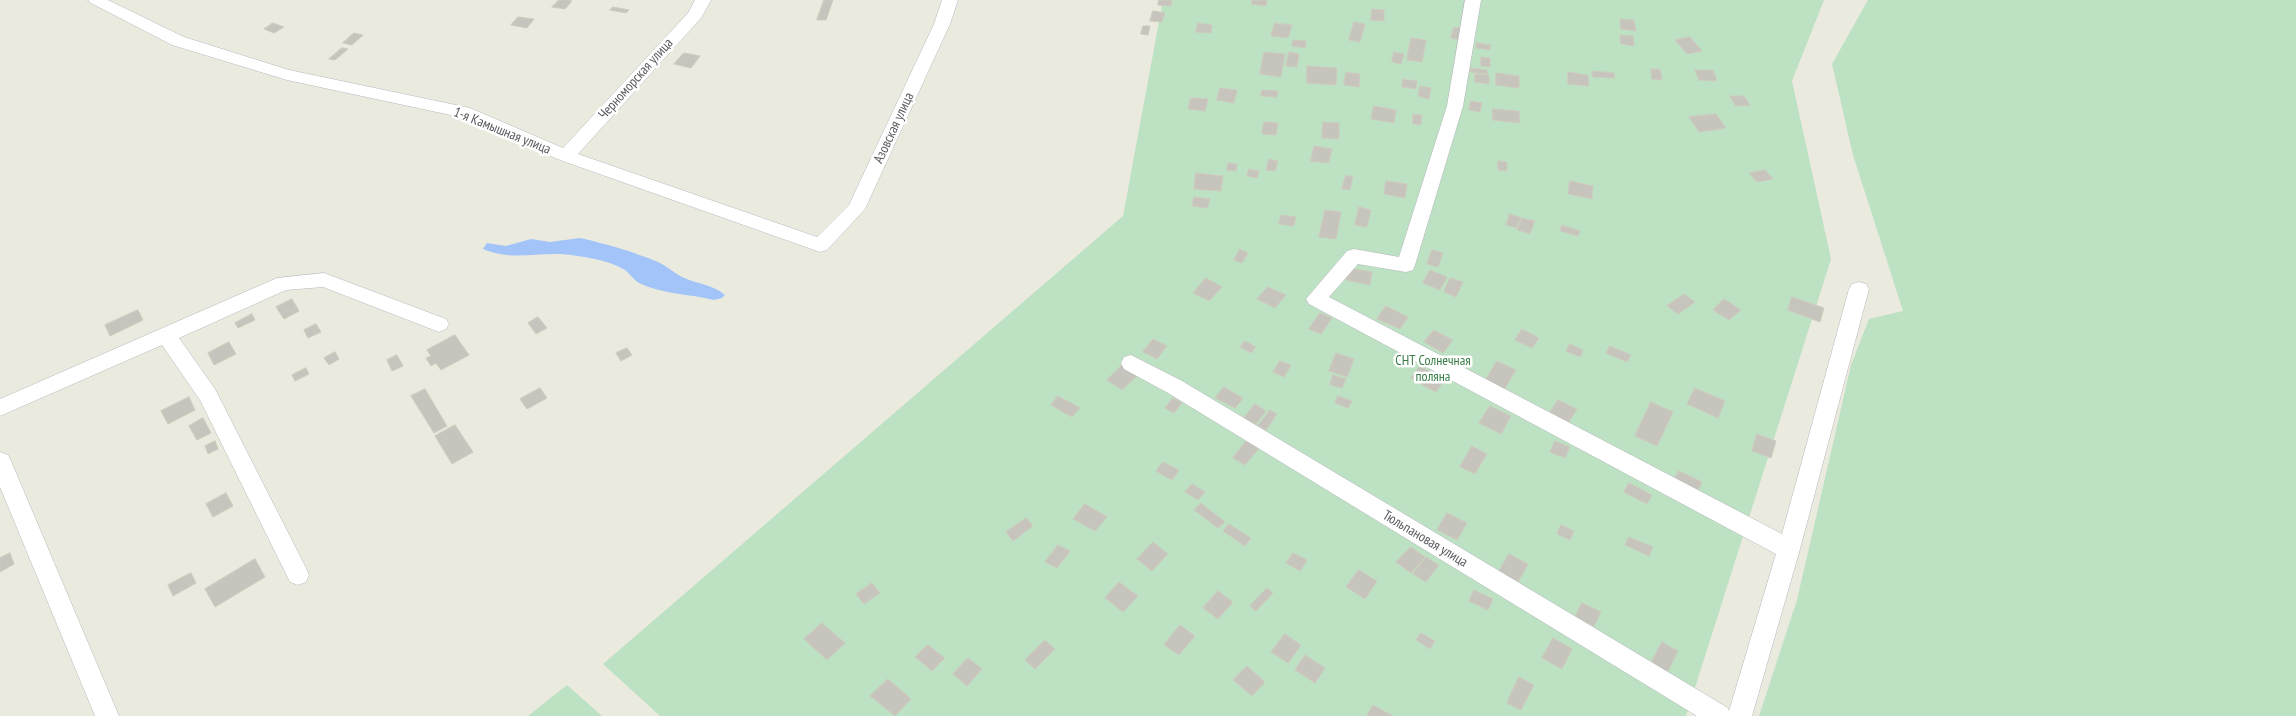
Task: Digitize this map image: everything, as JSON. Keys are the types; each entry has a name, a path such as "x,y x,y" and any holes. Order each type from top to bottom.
{"street":[{"name":"1-я Камышная улица","path":"96,0 178,41 287,75 464,112 566,156 820,245"},
{"name":"Черноморская улица","path":"566,156 695,15 702,0"},
{"name":"Азовская улица","path":"820,245 856,209 942,24 950,0"},
{"path":"1473,0 1455,106 1406,265 1354,256 1316,299 1789,549"},
{"path":"0,408 284,283 324,280 439,324"},
{"path":"1740,716 1789,549 1859,289"},
{"path":"166,335 208,395 298,575"},
{"name":"Тюльпановая улица","path":"1131,363 1175,387 1719,716"},
{"path":"0,461 107,716"}],"green space":[{"name":"СНТ Солнечная поляна","path":"1163,0 1824,0 1792,81 1831,259 1686,716 660,716 603,664 1123,216"},
{"path":"1868,0 2296,0 2296,716 1759,716 1797,600 1851,365 1869,319 1903,311 1853,155 1832,64"},
{"path":"567,685 602,716 528,716"}],"water":[{"path":"580,238 620,248 649,258 682,277 709,286 725,295 714,300 648,287 639,283 620,267 589,258 565,254 518,256 495,253 483,249 487,243 506,246 531,239 550,242"}],"building":[{"path":"559,0 572,1 565,9 552,7"},
{"path":"824,0 833,0 826,20 817,20"},
{"path":"1159,0 1172,0 1171,6 1158,5"},
{"path":"1252,0 1267,0 1266,6 1252,4"},
{"path":"613,7 629,10 626,13 610,10"},
{"path":"1372,9 1384,10 1384,21 1371,20"},
{"path":"1153,11 1165,13 1162,22 1150,21"},
{"path":"518,17 534,19 527,28 511,25"},
{"path":"1620,19 1634,20 1636,31 1621,29"},
{"path":"1354,22 1365,24 1360,42 1349,40"},
{"path":"273,23 284,27 274,33 264,29"},
{"path":"1198,23 1212,25 1211,33 1196,32"},
{"path":"1275,23 1292,25 1288,38 1271,36"},
{"path":"1143,26 1150,26 1148,35 1141,34"},
{"path":"1454,27 1464,29 1461,40 1451,38"},
{"path":"354,33 363,35 352,45 343,43"},
{"path":"1620,35 1633,36 1634,46 1621,44"},
{"path":"1690,37 1702,51 1687,54 1675,40"},
{"path":"1411,38 1426,40 1422,62 1407,60"},
{"path":"1293,40 1306,41 1305,48 1292,46"},
{"path":"1477,43 1491,45 1490,50 1476,48"},
{"path":"342,48 348,49 335,60 329,59"},
{"path":"1264,52 1285,54 1281,77 1260,74"},
{"path":"1289,52 1299,54 1297,67 1286,66"},
{"path":"1394,52 1404,54 1401,64 1392,62"},
{"path":"684,53 700,56 691,68 674,64"},
{"path":"1481,57 1490,58 1490,67 1481,66"},
{"path":"1307,66 1337,68 1336,85 1307,83"},
{"path":"1471,68 1487,70 1487,74 1471,72"},
{"path":"1651,69 1660,69 1662,80 1652,79"},
{"path":"1695,70 1713,70 1717,81 1699,80"},
{"path":"1592,71 1614,73 1615,78 1593,77"},
{"path":"1346,72 1360,74 1359,87 1344,85"},
{"path":"1568,72 1588,75 1589,86 1568,84"},
{"path":"1496,73 1519,76 1519,88 1496,85"},
{"path":"1475,74 1489,75 1489,84 1475,82"},
{"path":"1403,79 1417,81 1416,89 1402,87"},
{"path":"1420,86 1431,88 1429,99 1418,96"},
{"path":"1220,88 1237,90 1234,103 1217,100"},
{"path":"1262,90 1278,91 1277,97 1261,96"},
{"path":"1730,96 1744,96 1750,105 1736,106"},
{"path":"1191,98 1208,99 1205,111 1188,109"},
{"path":"1471,101 1482,103 1480,112 1469,110"},
{"path":"1374,106 1396,110 1394,123 1371,119"},
{"path":"1493,109 1519,111 1520,123 1493,120"},
{"path":"1413,114 1422,115 1421,125 1413,124"},
{"path":"1716,114 1726,128 1699,132 1689,117"},
{"path":"1264,122 1278,123 1276,135 1262,134"},
{"path":"1323,122 1339,123 1339,139 1322,138"},
{"path":"1314,146 1332,149 1329,163 1311,161"},
{"path":"1269,159 1278,161 1275,171 1266,170"},
{"path":"1498,161 1507,162 1507,171 1498,170"},
{"path":"1228,163 1237,164 1236,171 1227,170"},
{"path":"1249,169 1259,171 1257,178 1247,176"},
{"path":"1765,170 1773,179 1757,182 1749,173"},
{"path":"1196,173 1223,176 1221,191 1194,189"},
{"path":"1346,175 1353,177 1350,190 1342,189"},
{"path":"1386,181 1407,184 1405,198 1384,194"},
{"path":"1570,181 1593,186 1592,199 1568,194"},
{"path":"1194,197 1210,199 1207,208 1192,206"},
{"path":"1359,207 1371,210 1367,227 1355,225"},
{"path":"1325,210 1341,212 1336,239 1319,237"},
{"path":"1510,214 1521,218 1516,228 1506,225"},
{"path":"1281,215 1296,217 1294,226 1279,224"},
{"path":"1522,218 1535,221 1530,234 1517,230"},
{"path":"1562,225 1580,231 1578,236 1560,231"},
{"path":"1240,249 1248,253 1242,263 1234,260"},
{"path":"1432,250 1443,253 1438,267 1427,264"},
{"path":"1349,268 1372,272 1370,285 1346,280"},
{"path":"1430,270 1447,277 1440,290 1423,283"},
{"path":"1206,278 1222,287 1209,301 1193,293"},
{"path":"1450,278 1463,282 1456,297 1444,292"},
{"path":"1268,287 1286,295 1275,308 1257,299"},
{"path":"1684,294 1695,302 1678,314 1667,306"},
{"path":"1792,297 1824,308 1820,322 1788,310"},
{"path":"292,299 299,311 284,319 276,307"},
{"path":"1724,299 1741,310 1729,320 1713,310"},
{"path":"1386,306 1408,317 1400,329 1377,319"},
{"path":"138,310 143,320 110,336 105,325"},
{"path":"1320,313 1332,318 1321,334 1309,329"},
{"path":"252,314 255,320 238,328 235,323"},
{"path":"538,317 547,328 536,334 528,323"},
{"path":"316,324 321,332 308,338 304,330"},
{"path":"1522,329 1539,338 1532,348 1515,340"},
{"path":"1434,330 1453,340 1443,353 1424,342"},
{"path":"455,335 469,355 441,370 436,363 431,366 426,358 431,356 427,350"},
{"path":"1153,339 1167,346 1157,359 1143,352"},
{"path":"1245,341 1256,347 1251,353 1240,347"},
{"path":"229,342 236,354 214,365 208,353"},
{"path":"1570,344 1583,350 1580,357 1566,351"},
{"path":"1610,346 1631,355 1627,362 1606,353"},
{"path":"627,348 632,355 621,361 616,353"},
{"path":"335,352 339,359 329,365 324,358"},
{"path":"1336,353 1354,359 1347,377 1329,371"},
{"path":"397,355 403,366 392,371 387,360"},
{"path":"1280,361 1291,365 1284,377 1273,372"},
{"path":"1497,361 1516,370 1504,390 1485,381"},
{"path":"1122,365 1138,375 1122,390 1107,380"},
{"path":"1420,366 1429,371 1420,383 1411,378"},
{"path":"306,368 309,374 295,381 292,375"},
{"path":"1430,373 1444,380 1436,392 1422,385"},
{"path":"1333,375 1346,379 1342,388 1330,385"},
{"path":"1224,387 1243,398 1235,408 1215,398"},
{"path":"540,388 547,398 527,409 520,399"},
{"path":"1695,388 1725,401 1718,418 1687,404"},
{"path":"425,389 447,426 434,433 411,396"},
{"path":"1058,396 1080,408 1072,417 1051,405"},
{"path":"1338,396 1352,401 1348,408 1335,403"},
{"path":"189,397 195,410 168,424 161,411"},
{"path":"1173,398 1182,403 1174,413 1165,408"},
{"path":"1558,400 1577,409 1567,425 1548,415"},
{"path":"1651,402 1673,412 1657,446 1635,436"},
{"path":"1255,404 1266,411 1256,424 1244,418"},
{"path":"1490,406 1511,416 1501,434 1479,423"},
{"path":"1270,410 1277,414 1266,430 1258,426"},
{"path":"203,418 211,433 197,440 189,426"},
{"path":"455,425 473,452 452,464 435,436"},
{"path":"1757,434 1776,441 1771,458 1752,451"},
{"path":"215,441 218,449 208,454 205,446"},
{"path":"1246,441 1259,448 1245,465 1233,458"},
{"path":"1555,441 1570,447 1565,458 1550,452"},
{"path":"1472,446 1487,454 1475,474 1460,467"},
{"path":"1163,462 1179,470 1172,480 1156,471"},
{"path":"1679,471 1702,482 1696,495 1672,483"},
{"path":"1629,483 1652,495 1647,504 1624,492"},
{"path":"1192,484 1205,492 1198,500 1185,492"},
{"path":"226,493 233,506 213,517 206,504"},
{"path":"1201,503 1225,522 1218,528 1194,510"},
{"path":"1085,504 1107,517 1095,531 1073,519"},
{"path":"1447,513 1467,523 1457,540 1437,530"},
{"path":"1026,518 1033,526 1013,541 1006,532"},
{"path":"1229,524 1251,538 1245,546 1223,531"},
{"path":"1561,525 1574,531 1570,540 1557,534"},
{"path":"1629,537 1653,547 1649,556 1625,545"},
{"path":"1153,542 1168,554 1152,571 1137,559"},
{"path":"1058,545 1070,551 1057,568 1045,562"},
{"path":"1411,547 1425,557 1411,573 1396,562"},
{"path":"10,553 14,564 0,572 0,558"},
{"path":"1293,553 1307,560 1300,571 1286,563"},
{"path":"1509,554 1528,564 1518,582 1499,571"},
{"path":"1426,557 1439,565 1426,582 1413,574"},
{"path":"255,559 265,577 215,607 205,589"},
{"path":"1359,570 1377,581 1365,599 1346,587"},
{"path":"191,573 196,583 173,596 168,585"},
{"path":"1119,582 1138,596 1123,612 1105,598"},
{"path":"872,583 880,593 864,604 856,594"},
{"path":"1267,588 1273,593 1256,611 1250,606"},
{"path":"1474,590 1493,599 1488,610 1469,601"},
{"path":"1218,591 1233,602 1218,619 1203,608"},
{"path":"1582,603 1601,612 1594,626 1575,617"},
{"path":"822,623 845,643 827,660 804,639"},
{"path":"1180,625 1195,636 1179,655 1164,645"},
{"path":"1421,633 1435,641 1430,649 1416,640"},
{"path":"1285,634 1301,645 1288,663 1271,652"},
{"path":"1553,638 1572,649 1562,669 1542,658"},
{"path":"1045,640 1055,649 1035,669 1025,660"},
{"path":"1662,642 1678,651 1667,673 1651,663"},
{"path":"928,645 945,658 932,671 915,657"},
{"path":"1305,655 1325,668 1315,683 1295,670"},
{"path":"968,658 982,669 967,686 953,674"},
{"path":"1247,666 1265,682 1252,696 1233,680"},
{"path":"1519,677 1534,685 1521,710 1507,703"},
{"path":"888,679 911,699 895,716 870,696"},
{"path":"1373,705 1393,716 1367,716"}]}
